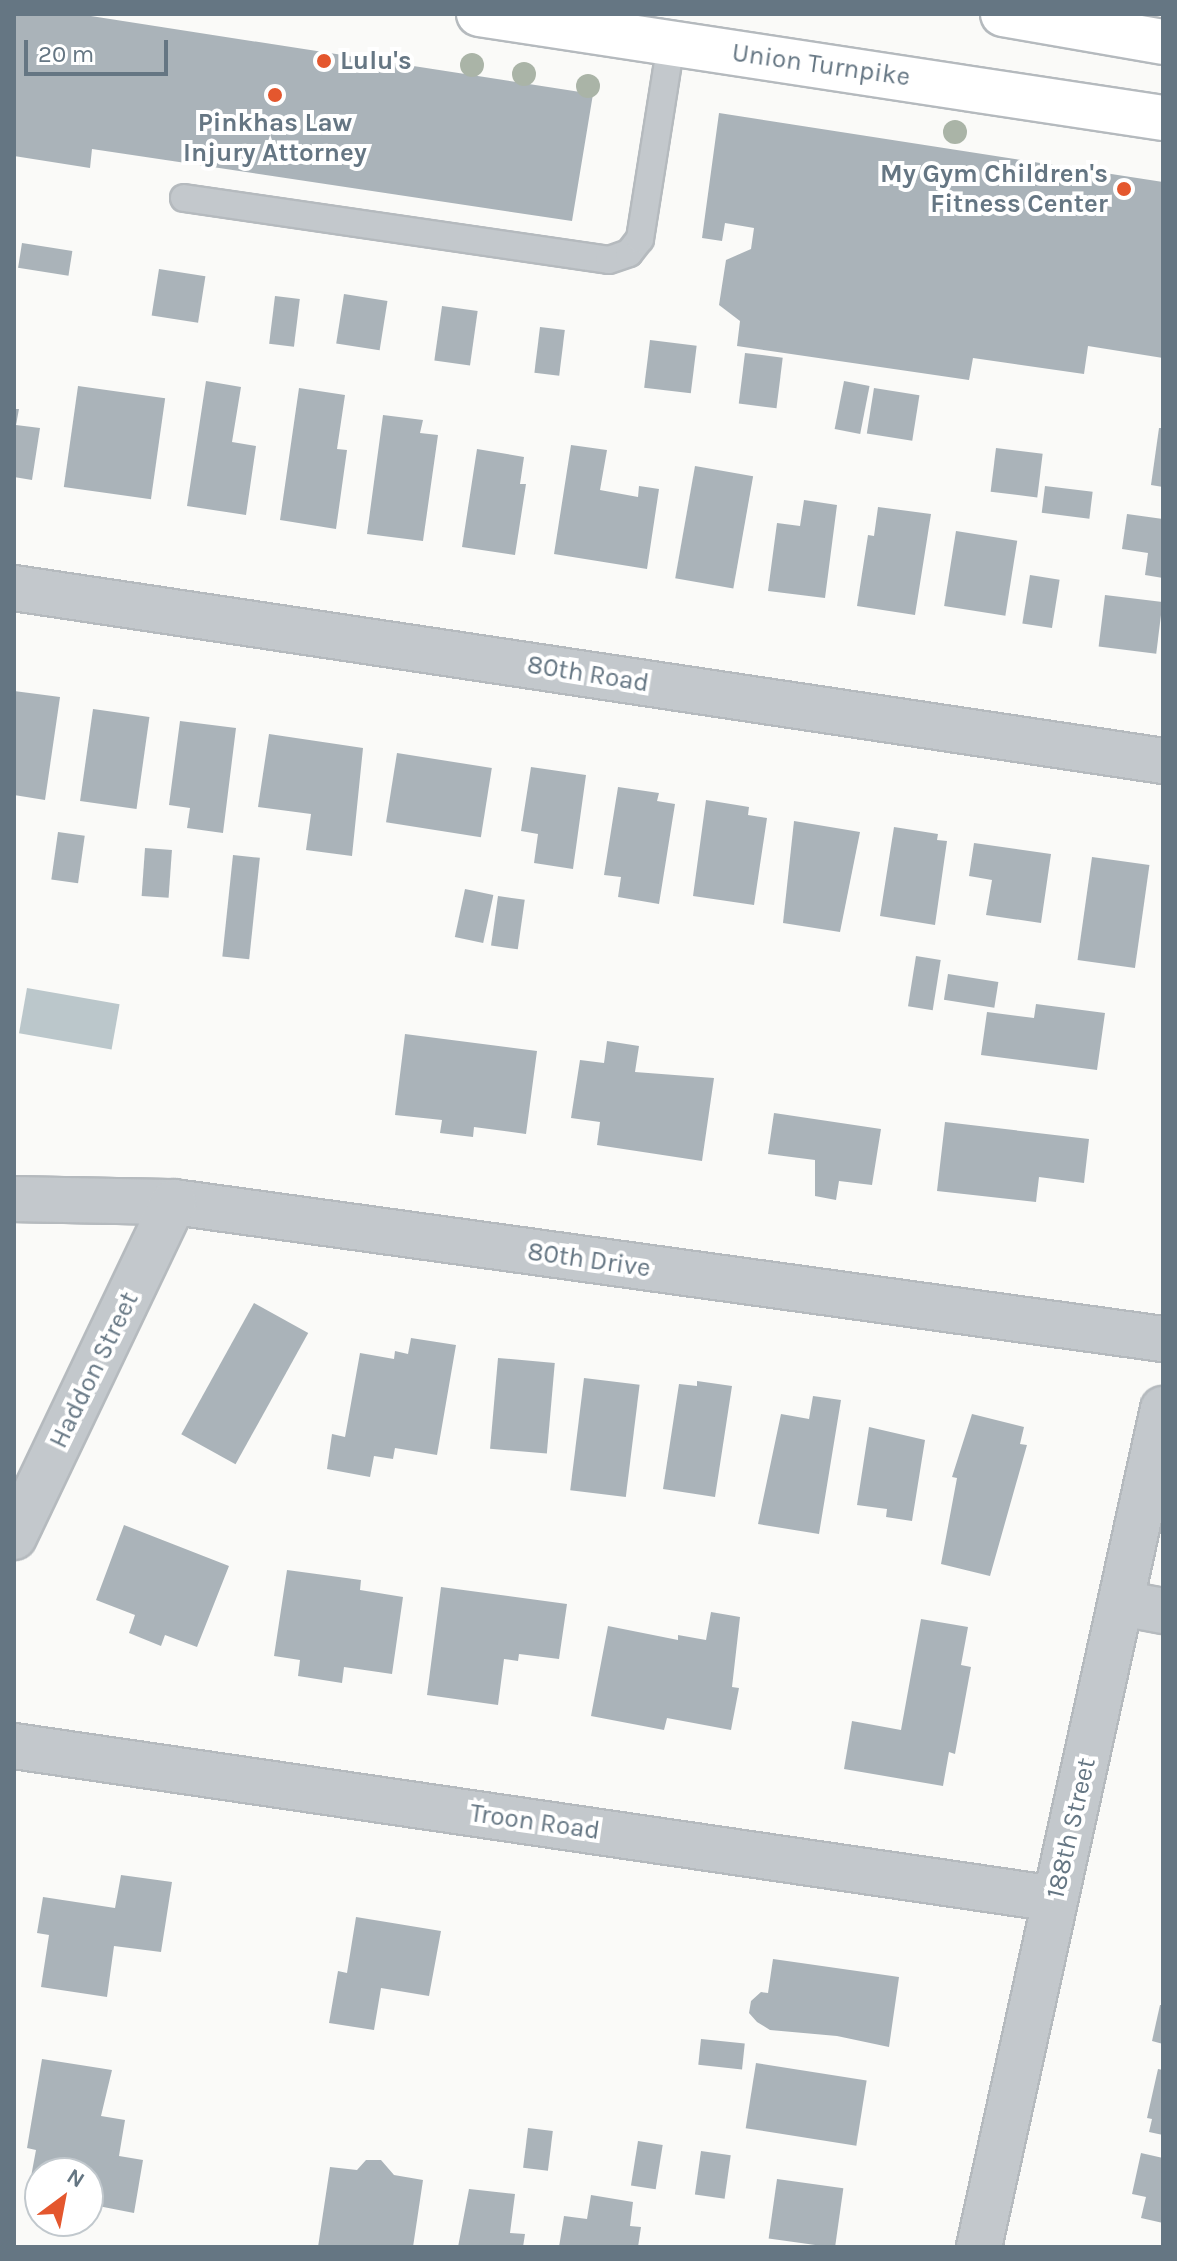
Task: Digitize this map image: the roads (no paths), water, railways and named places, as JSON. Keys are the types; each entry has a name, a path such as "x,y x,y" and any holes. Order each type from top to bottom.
{"main road":[{"name":"Union Turnpike","path":"479,14 1163,118"},
{"path":"1003,14 1163,42"}],"street":[{"name":"80th Road","path":"14,588 1163,761"},
{"name":"80th Drive","path":"14,1199 174,1202 1163,1339"},
{"name":"Haddon Street","path":"14,1537 174,1202"},
{"name":"188th Street","path":"979,2247 1163,1409"},
{"path":"1121,1603 1163,1611"},
{"name":"Troon Road","path":"14,1746 1055,1899"}],"lane":[{"path":"184,198 609,260 629,253 640,239 671,43"}],"place":[{"name":"Lulu's","path":"324,61"},
{"name":"Pinkhas Law Injury Attorney","path":"275,95"},
{"name":"My Gym Children's Fitness Center","path":"1124,189"}]}
